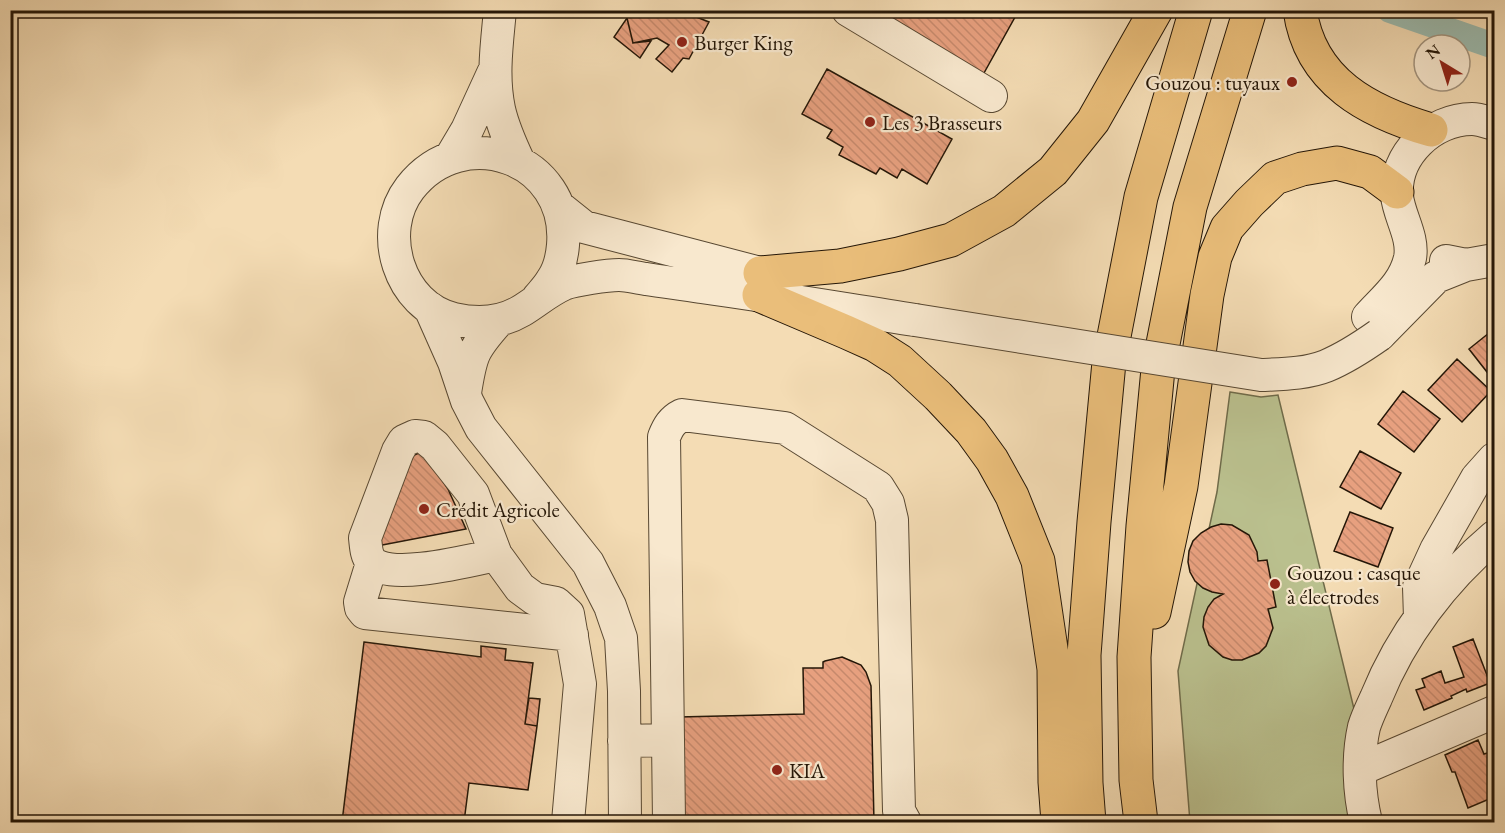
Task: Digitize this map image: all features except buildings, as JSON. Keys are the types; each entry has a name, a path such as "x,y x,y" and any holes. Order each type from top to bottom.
{"highway":[{"path":"759,284 899,254 951,240 1004,211 1053,171 1093,121 1156,10"},
{"path":"1089,822 1086,783 1084,655 1109,362 1141,197 1196,10"},
{"path":"1141,822 1136,780 1134,657 1143,526 1158,369 1190,207 1250,10"},
{"path":"1300,10 1309,46 1344,90 1367,106 1398,121 1431,130"},
{"path":"1136,780 1143,666 1181,486 1207,295 1215,257 1227,228 1275,178 1302,169 1337,163 1370,172 1397,192"},
{"path":"759,284 900,361 971,431 992,460 1012,496 1038,561 1054,669 1055,782 1058,822"}],"street":[{"path":"500,10 495,69 499,108 519,162"},
{"path":"848,10 991,96"},
{"path":"451,157 467,130 495,69"},
{"path":"538,298 553,279 562,256 564,231 559,207 549,189 519,162 497,154 474,152 451,157 427,170 409,189 397,213 393,240 398,266 411,290 430,308 452,319 476,322 499,320 520,312 538,298 566,283 618,275 759,284 917,310 1261,375 1296,373 1324,367 1356,351 1403,280 1410,256 1406,229 1399,211 1397,192 1401,168 1413,147 1431,130 1451,122 1473,119 1494,124"},
{"path":"559,207 584,227 759,284"},
{"path":"1406,229 1422,248 1442,260 1480,262"},
{"path":"1373,326 1436,277 1480,262"},
{"path":"430,308 454,362 467,401 481,428 588,563 610,606 621,638 625,822"},
{"path":"465,394 470,362 479,343 499,320"},
{"path":"669,822 663,437 674,419 682,415 785,428 878,487 888,503 892,520 899,811 904,822"},
{"path":"496,555 428,569 385,569 372,562 367,553 365,538 398,451 404,441 415,436 424,437 435,446 473,494 496,555 520,588 535,599 556,603 568,614 580,684 568,822"},
{"path":"1420,619 1419,587 1436,550 1477,478 1494,459"},
{"path":"1366,822 1361,798 1364,727 1385,676 1420,619 1453,576 1494,537"},
{"path":"372,562 360,602 365,613 572,635"},
{"path":"1361,769 1494,712"},
{"path":"624,741 668,741"}],"green space":[{"path":"1230,392 1261,397 1278,395 1355,713 1351,822 1190,822 1178,671 1217,492"}],"waterway":[{"path":"1390,10 1494,46"}],"place":[{"name":"Burger King","path":"682,42"},
{"name":"Gouzou : tuyaux","path":"1292,82"},
{"name":"Les 3 Brasseurs","path":"870,122"},
{"name":"Crédit Agricole","path":"424,509"},
{"name":"Gouzou : casque à électrodes","path":"1275,584"},
{"name":"KIA","path":"777,770"}]}
